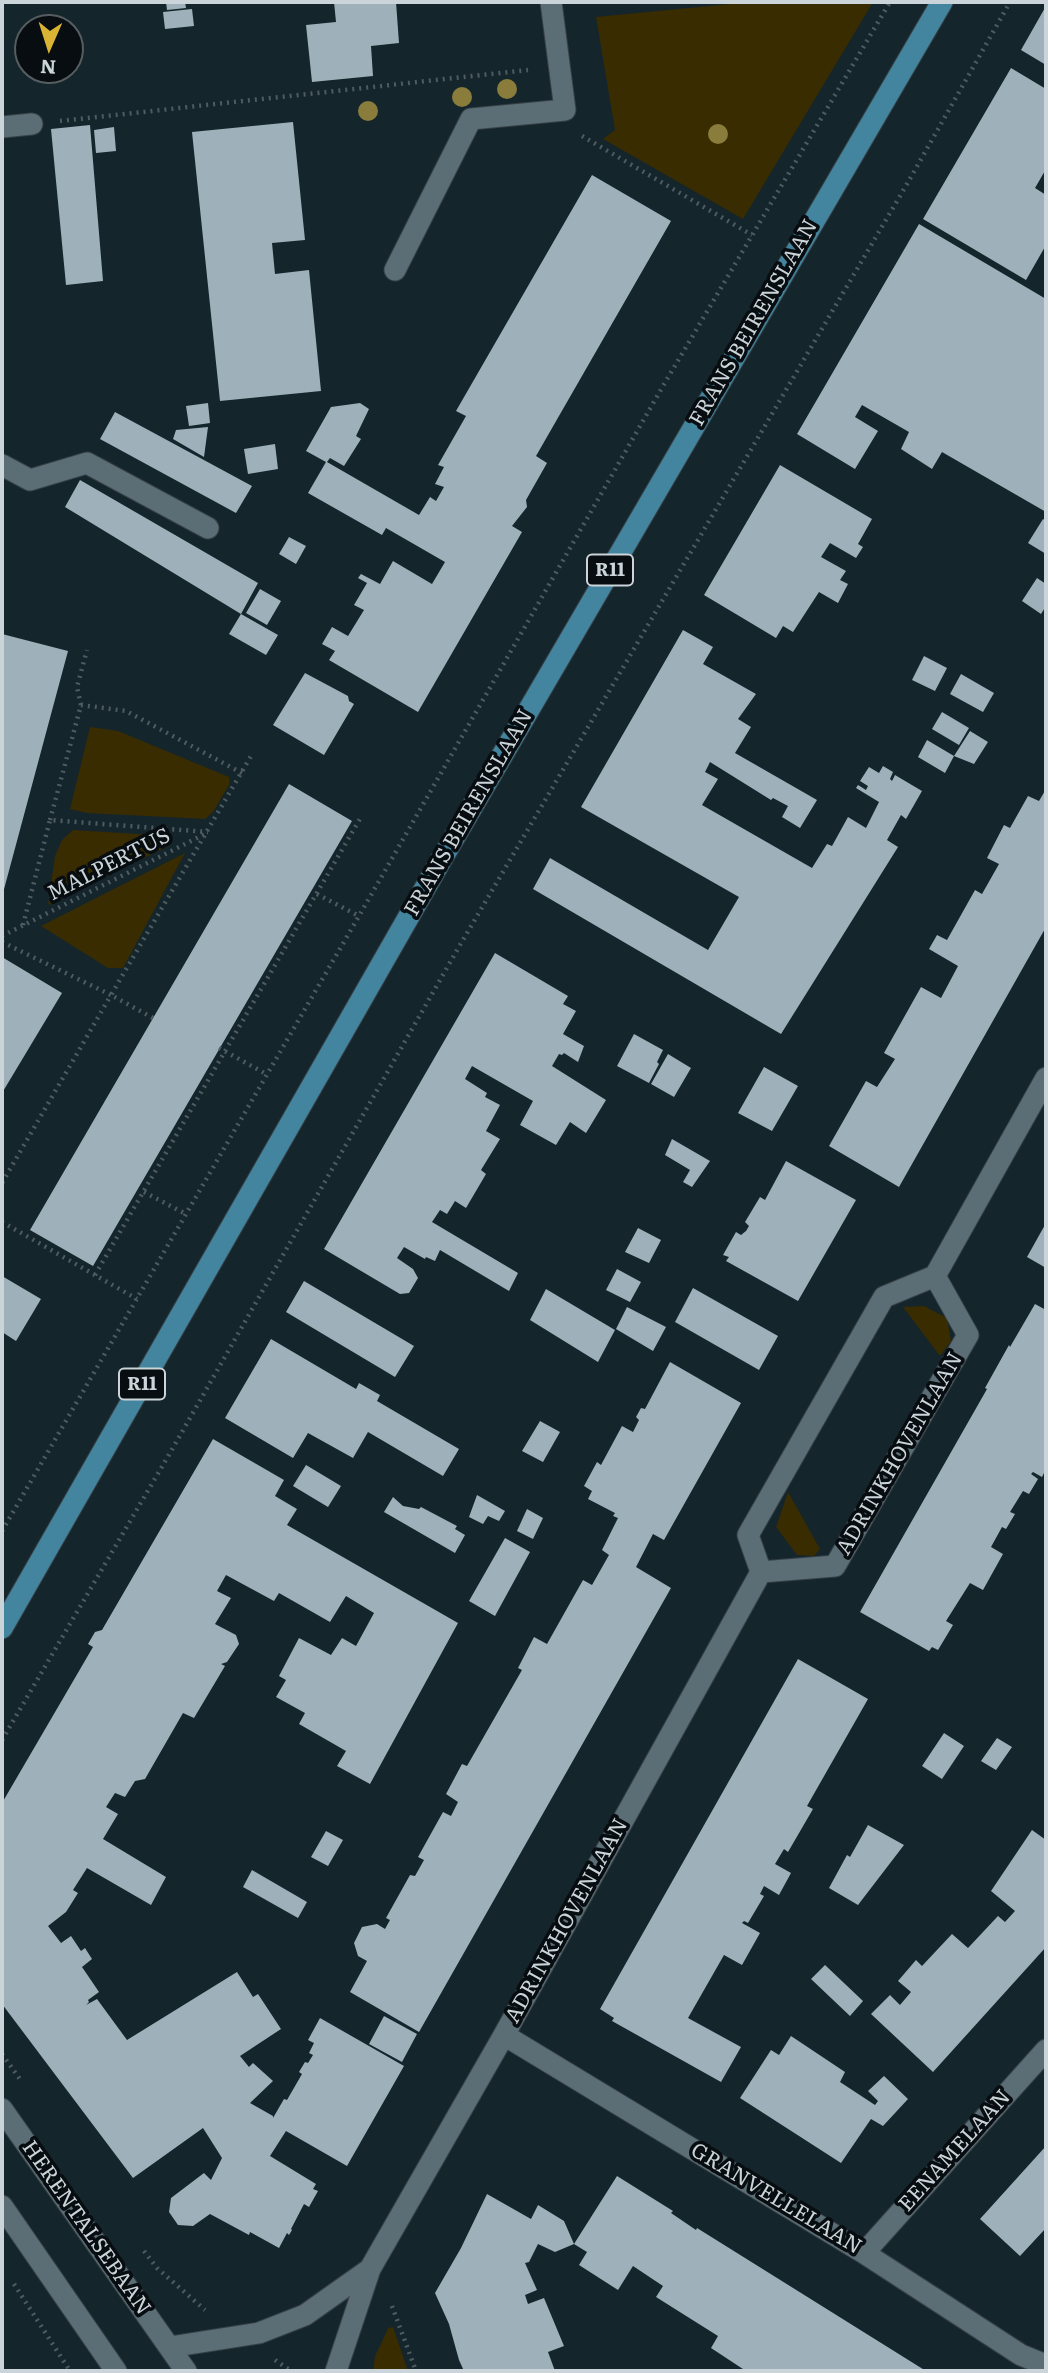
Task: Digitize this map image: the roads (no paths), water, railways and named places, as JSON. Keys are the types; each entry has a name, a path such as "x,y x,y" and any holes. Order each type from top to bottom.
{"main road":[{"name":"FRANS BEIRENSLAAN","path":"2,1628 440,862 942,2"}],"street":[{"path":"395,270 471,120 565,110 551,2"},
{"path":"2,127 32,124"},
{"path":"2,465 30,481 87,463 208,528"},
{"path":"761,1572 748,1535 884,1297 935,1276 1046,1078"},
{"name":"ADRINKHOVENLAAN","path":"336,2371 370,2269 504,2035 761,1572 835,1566 968,1335 935,1276"},
{"name":"GRANVELLELAAN","path":"504,2035 864,2253 1021,2355 1046,2365"},
{"name":"EENAMELAAN","path":"864,2253 1046,2050"},
{"name":"HERENTALSEBAAN","path":"2,2109 187,2371"},
{"path":"2,2206 116,2371"},
{"name":"ADRINKHOVENLAAN","path":"170,2347 259,2333 305,2315 370,2269"},
{"name":"HERENTALSEBAAN","path":"170,2347 198,2371"}]}
